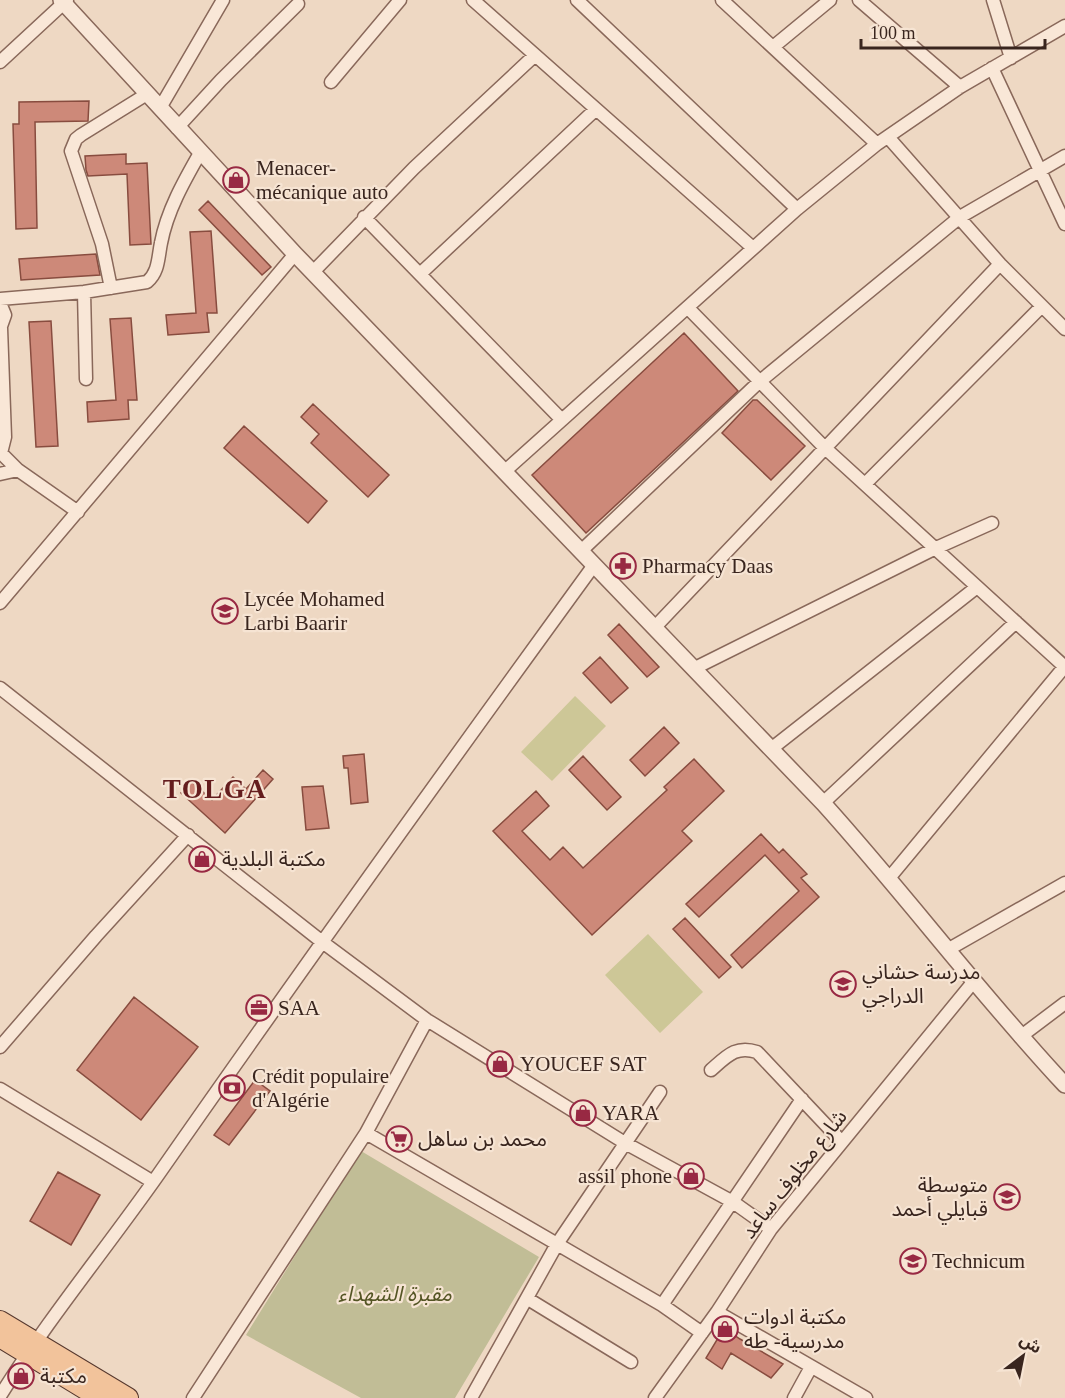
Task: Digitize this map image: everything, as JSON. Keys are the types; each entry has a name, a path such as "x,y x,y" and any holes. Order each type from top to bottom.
{"main road":[{"path":"0,1321 100,1398"},
{"path":"0,1337 31,1346 128,1398"}],"street":[{"path":"160,108 223,0"},
{"path":"331,82 400,0"},
{"path":"473,0 753,248"},
{"path":"722,0 877,144"},
{"path":"773,47 830,0"},
{"path":"859,0 960,87"},
{"path":"993,0 1011,58"},
{"path":"0,62 64,1 200,153 594,565 656,626 823,803 890,877 1020,1037 1065,1085"},
{"path":"582,2 796,209"},
{"path":"177,128 221,80 298,4"},
{"path":"505,471 796,209 877,144 960,87 1065,26"},
{"path":"313,272 364,218 534,56"},
{"path":"992,68 1065,224"},
{"path":"111,288 102,244 71,151 76,139 81,135 147,94"},
{"path":"420,274 595,110"},
{"path":"888,137 1000,264 1065,329"},
{"path":"78,512 18,470 1,452 1,328 5,315 0,301 84,292 147,282 158,265 161,242 171,209 200,153"},
{"path":"581,551 759,382 960,217 1065,156"},
{"path":"364,218 562,420"},
{"path":"0,603 296,254"},
{"path":"656,626 1000,264"},
{"path":"84,292 86,378"},
{"path":"866,484 1042,306"},
{"path":"688,308 824,447 1065,666 890,877"},
{"path":"0,474 18,470"},
{"path":"695,668 936,548 992,523"},
{"path":"0,1396 31,1346 153,1182 321,941 594,565"},
{"path":"771,749 977,587"},
{"path":"823,803 1016,622"},
{"path":"0,688 321,941 427,1020 625,1143 733,1202 771,1229"},
{"path":"0,1047 96,936 188,835"},
{"path":"949,949 1065,883"},
{"name":"شارع مخلوف ساعد","path":"654,1398 717,1312 771,1229 974,981"},
{"path":"1020,1037 1065,1003"},
{"path":"193,1398 366,1133 427,1020"},
{"path":"711,1070 734,1050 746,1048 757,1052 842,1142"},
{"path":"0,1089 153,1182"},
{"path":"471,1398 557,1244 660,1092"},
{"path":"663,1305 802,1100"},
{"path":"366,1133 663,1305 702,1333"},
{"path":"528,1299 631,1362"},
{"path":"717,1312 866,1398"},
{"path":"794,1398 811,1367"}],"shaded area":[{"path":"575,696 606,726 552,781 521,752"},
{"path":"648,934 703,992 660,1033 605,975"}],"green space":[{"name":"مقبرة الشهداء","path":"356,1148 539,1257 455,1398 361,1398 246,1335 306,1238"}],"building":[{"path":"89,101 88,121 35,122 37,228 16,229 13,124 19,124 19,102"},
{"path":"126,154 126,164 147,163 151,244 130,245 127,174 88,176 86,170 85,156"},
{"path":"208,201 271,267 262,275 199,210"},
{"path":"211,231 217,313 207,313 209,332 168,335 166,315 196,313 190,232"},
{"path":"96,254 100,275 21,280 19,259"},
{"path":"131,318 137,400 128,400 129,419 88,422 87,402 116,400 110,319"},
{"path":"51,321 58,446 36,447 29,322"},
{"path":"684,333 738,391 586,533 532,475"},
{"path":"753,400 757,400 805,446 771,480 722,433"},
{"path":"313,404 389,475 368,497 311,443 319,434 301,417"},
{"path":"244,426 327,501 308,523 224,448"},
{"path":"619,624 659,667 647,677 608,635"},
{"path":"600,657 628,688 611,703 583,673"},
{"path":"664,727 679,743 645,776 630,760"},
{"path":"364,754 368,802 351,804 348,768 344,768 343,756"},
{"path":"583,756 621,797 607,810 569,770"},
{"path":"694,759 724,791 682,831 692,841 592,935 493,831 536,791 549,806 522,831 550,860 563,847 583,868 667,790 664,787"},
{"path":"263,770 273,779 225,833 181,793 191,781 212,800 233,777 246,789"},
{"path":"323,786 329,828 306,830 302,787"},
{"path":"761,834 779,853 783,849 807,874 801,878 819,897 742,968 731,955 799,891 765,855 699,917 686,904"},
{"path":"685,918 731,967 719,978 673,929"},
{"path":"134,997 198,1047 141,1120 77,1070"},
{"path":"255,1080 270,1091 229,1145 214,1135"},
{"path":"58,1172 100,1195 71,1245 30,1221"},
{"path":"724,1328 783,1364 771,1378 731,1353 722,1369 706,1358"}],"place":[{"name":"Menacer- mécanique auto","path":"236,180"},
{"name":"Pharmacy Daas","path":"623,566"},
{"name":"Lycée Mohamed Larbi Baarir","path":"225,611"},
{"name":"مكتبة البلدية","path":"202,859"},
{"name":"مدرسة حشاني الدراجي","path":"843,984"},
{"name":"SAA","path":"259,1008"},
{"name":"YOUCEF SAT","path":"500,1064"},
{"name":"Crédit populaire d'Algérie","path":"232,1088"},
{"name":"YARA","path":"583,1113"},
{"name":"محمد بن ساهل","path":"399,1139"},
{"name":"assil phone","path":"691,1176"},
{"name":"متوسطة قبايلي أحمد","path":"1007,1197"},
{"name":"Technicum","path":"913,1261"},
{"name":"مكتبة ادوات مدرسية- طه","path":"725,1329"},
{"name":"مكتبة","path":"21,1376"}],"district":[{"name":"TOLGA","path":"215,789"}]}
